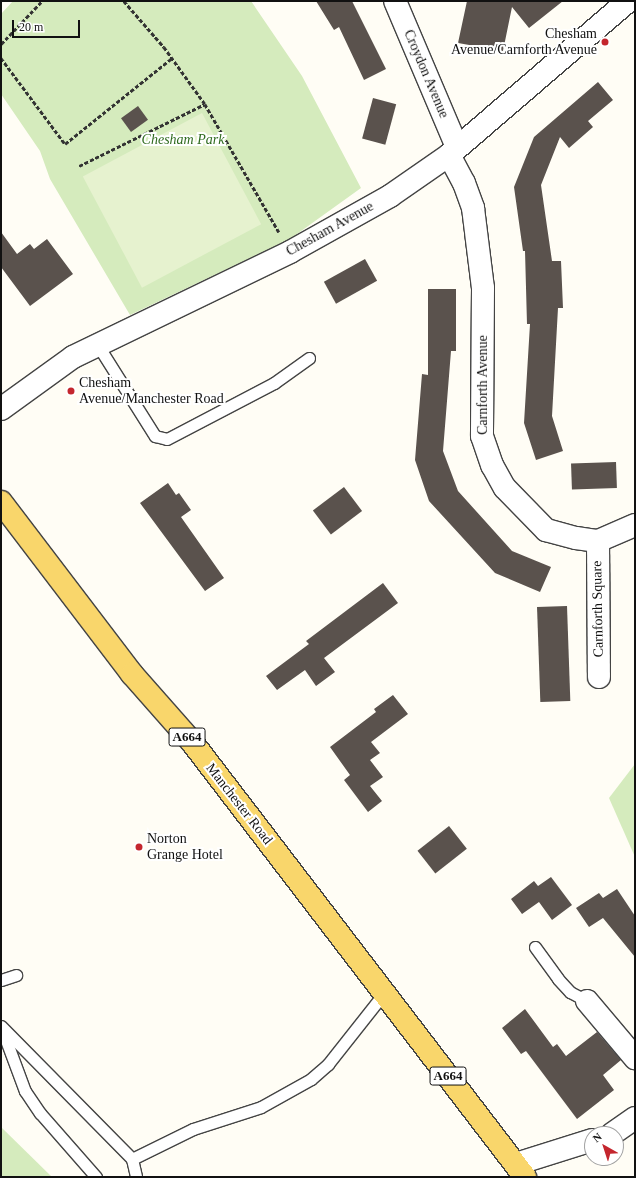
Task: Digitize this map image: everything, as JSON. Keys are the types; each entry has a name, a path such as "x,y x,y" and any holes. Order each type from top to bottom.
{"main road":[{"name":"Manchester Road","path":"1,502 132,674 192,742 384,993"},
{"name":"A664","path":"384,993 521,1170"}],"street":[{"name":"Croydon Avenue","path":"395,1 453,151"},
{"name":"Chesham Avenue","path":"1,409 27,388 97,344 290,252 390,196 453,151 628,1"},
{"name":"Carnforth Avenue","path":"453,151 474,216 483,288 482,436 492,465 505,488 546,530 576,538 598,540 635,525"},
{"name":"Carnforth Square","path":"598,540 599,677"},
{"path":"587,1001 635,1058"},
{"path":"624,1126 635,1118"},
{"path":"521,1170 584,1143"}],"lane":[{"path":"97,344 155,436 167,439 274,383 309,358"},
{"path":"535,947 562,984 570,992 587,1001"},
{"path":"1,980 16,975"},
{"path":"132,1159 193,1129 261,1107 311,1079 328,1064 384,993"},
{"path":"1,1027 132,1159 136,1177"},
{"path":"1,1027 25,1091 40,1113 96,1177"}],"path":[{"path":"1,44 42,1"},
{"path":"124,1 172,58 205,104 290,252"},
{"path":"1,58 65,144 172,58"},
{"path":"79,166 205,104"}],"green space":[{"name":"Chesham Park","path":"13,1 251,1 302,76 361,188 290,239 130,315 50,179 40,151 1,94 1,14"},
{"path":"202,113 261,224 142,288 83,176"},
{"path":"635,764 635,857 609,798"},
{"path":"1,1127 52,1177 1,1177"}],"building":[{"path":"316,1 352,1 386,69 364,80 339,27 334,30"},
{"path":"467,1 563,1 529,28 512,7 503,51 458,43"},
{"path":"598,82 613,100 588,121 593,127 569,148 560,137 541,185 552,261 561,261 563,308 558,308 552,416 563,451 536,460 524,423 530,324 527,324 525,251 523,251 514,187 534,137"},
{"path":"373,98 396,104 385,145 362,139"},
{"path":"138,106 148,120 131,132 121,118"},
{"path":"1,232 17,254 30,244 34,249 47,239 73,274 30,306 1,267"},
{"path":"365,259 377,281 336,304 324,282"},
{"path":"428,289 456,289 456,351 451,351 443,451 458,491 512,551 551,567 540,592 495,573 429,501 415,460 422,374 428,375"},
{"path":"616,462 617,488 572,490 571,464"},
{"path":"168,483 176,495 179,493 191,510 181,517 224,578 205,591 140,503"},
{"path":"344,487 362,511 331,534 313,510"},
{"path":"383,583 398,603 324,658 335,672 316,686 305,670 277,690 266,676 309,644 306,641"},
{"path":"567,606 570,701 540,702 537,607"},
{"path":"393,695 408,714 371,742 380,753 370,760 383,777 370,786 382,801 368,812 344,780 350,775 330,747 376,712 374,709"},
{"path":"449,826 467,849 435,873 417,851"},
{"path":"551,877 572,905 552,920 539,902 522,914 511,899 534,881 538,886"},
{"path":"617,889 635,916 635,957 603,918 589,927 576,908 599,893 603,898"},
{"path":"525,1009 553,1047 557,1044 566,1056 597,1032 621,1060 603,1075 614,1090 577,1119 526,1051 521,1054 502,1028"}],"place":[{"name":"Chesham Avenue/Carnforth Avenue","path":"605,42"},
{"name":"Chesham Avenue/Manchester Road","path":"71,391"},
{"name":"Norton Grange Hotel","path":"139,847"}]}
